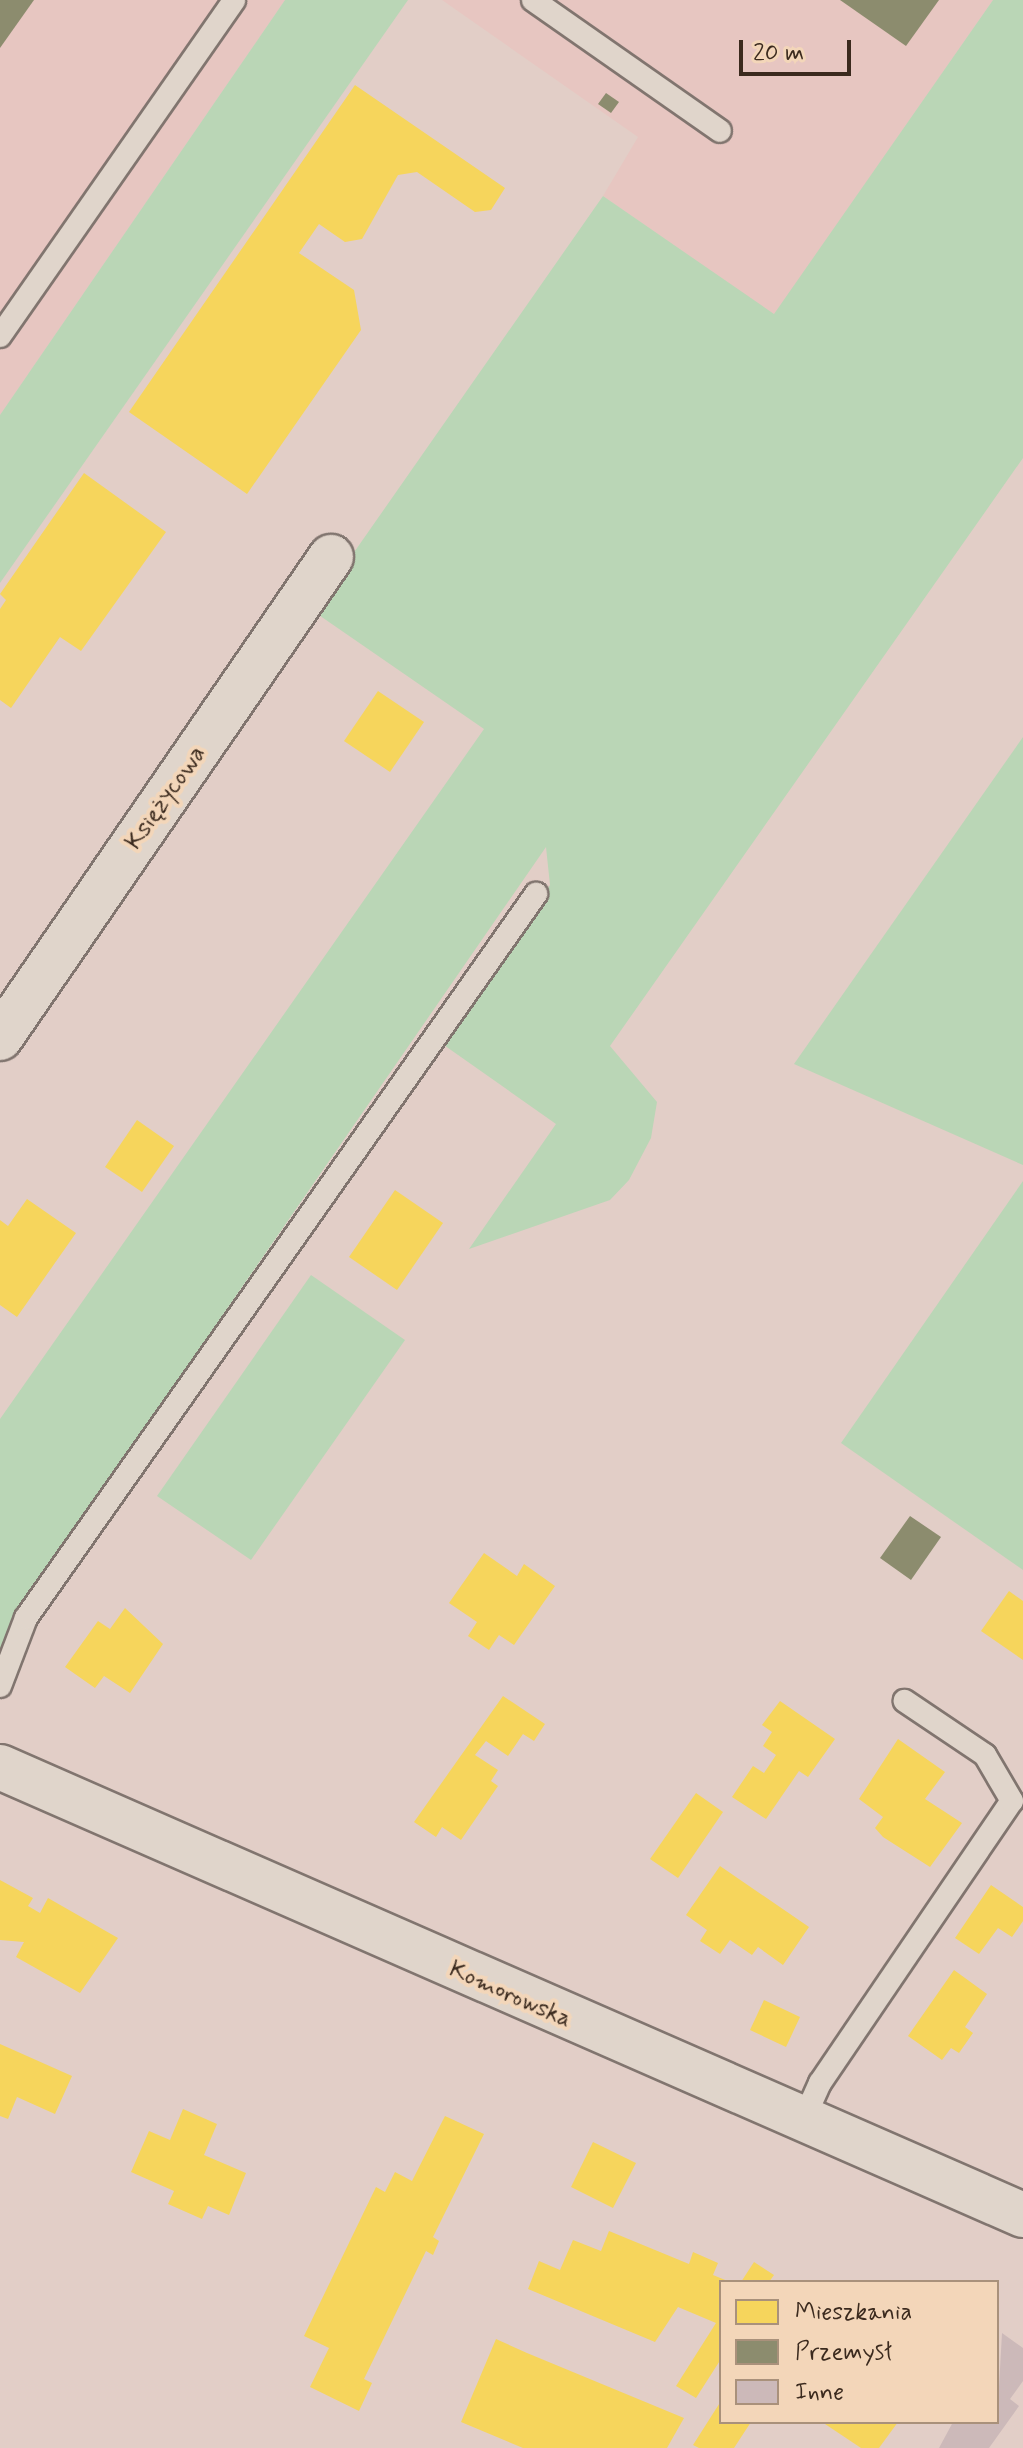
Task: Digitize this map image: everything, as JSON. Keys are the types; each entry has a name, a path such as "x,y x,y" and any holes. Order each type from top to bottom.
{"street":[{"name":"Księżycowa","path":"0,1038 331,557"},
{"name":"Komorowska","path":"0,1767 802,2123 1023,2215"}],"lane":[{"path":"0,336 234,0"},
{"path":"533,0 720,131"},
{"path":"0,1686 26,1618 536,894"},
{"path":"802,2123 820,2083 1012,1801 985,1755 905,1701"}],"shaded area":[{"path":"0,0 285,0 0,415"},
{"path":"442,0 993,0 774,315 603,196 638,137"}],"green space":[{"path":"285,0 408,0 0,583 0,415"},
{"path":"993,0 1023,0 1023,458 610,1046 657,1102 651,1138 629,1180 610,1200 469,1249 556,1124 441,1043 550,885 546,847 90,1507 0,1649 0,1419 484,729 313,611 603,196 774,314"},
{"path":"1023,737 1023,1165 794,1064"},
{"path":"1023,1181 1023,1570 841,1443"},
{"path":"311,1275 405,1340 251,1560 157,1496"}],"building: Mieszkania":[{"path":"355,85 505,188 491,210 475,212 417,172 398,175 362,239 345,242 319,224 299,253 354,290 361,330 247,494 129,412"},
{"path":"84,473 166,532 81,651 60,637 11,708 0,700 0,609 6,600 0,594"},
{"path":"378,691 424,722 390,772 344,741"},
{"path":"137,1120 174,1146 142,1192 105,1167"},
{"path":"395,1190 443,1223 397,1290 349,1257"},
{"path":"27,1199 76,1233 17,1317 0,1305 0,1220 8,1226"},
{"path":"484,1553 517,1576 524,1564 555,1586 514,1645 499,1635 489,1650 468,1636 477,1622 449,1603"},
{"path":"1009,1591 1023,1601 1023,1660 981,1631"},
{"path":"125,1608 163,1644 130,1693 104,1676 95,1688 65,1667 98,1621 110,1629"},
{"path":"503,1696 545,1724 534,1741 523,1734 508,1756 486,1741 475,1755 498,1770 491,1781 498,1786 461,1840 442,1827 436,1837 414,1822"},
{"path":"780,1701 835,1739 808,1777 799,1771 766,1819 732,1797 753,1766 764,1773 776,1755 763,1746 772,1732 762,1725"},
{"path":"898,1739 945,1772 925,1799 962,1823 930,1867 883,1837 875,1828 883,1817 859,1799"},
{"path":"696,1793 723,1812 678,1878 650,1859"},
{"path":"720,1866 809,1927 783,1965 758,1947 752,1955 730,1940 720,1954 700,1941 707,1930 686,1915"},
{"path":"0,1880 33,1898 28,1906 40,1913 48,1898 118,1938 80,1993 16,1957 24,1942 0,1940"},
{"path":"991,1885 1023,1907 1023,1921 1012,1937 998,1928 979,1954 955,1938"},
{"path":"954,1970 987,1994 965,2027 973,2033 959,2053 951,2048 942,2060 908,2036"},
{"path":"764,2000 800,2017 786,2047 750,2030"},
{"path":"0,2044 72,2076 55,2114 17,2097 8,2119 0,2116"},
{"path":"183,2109 217,2124 204,2155 246,2173 229,2215 208,2206 202,2219 168,2204 174,2191 131,2172 149,2131 170,2140"},
{"path":"445,2116 484,2134 433,2237 439,2241 433,2255 426,2251 364,2379 372,2383 359,2411 310,2387 329,2348 304,2336 376,2187 385,2192 395,2172 412,2181"},
{"path":"593,2142 636,2163 613,2208 571,2187"},
{"path":"609,2231 689,2264 693,2252 718,2263 713,2275 725,2280 719,2280 719,2362 696,2398 676,2386 716,2323 678,2307 655,2342 528,2289 539,2261 560,2270 573,2240 601,2251"},
{"path":"754,2262 774,2275 770,2280 742,2280"},
{"path":"496,2339 684,2418 667,2448 523,2448 461,2422"},
{"path":"719,2404 719,2424 750,2424 734,2448 699,2448 693,2445"},
{"path":"825,2424 897,2424 879,2448 861,2448"}],"building: Przemysł":[{"path":"0,0 34,0 0,48"},
{"path":"840,0 939,0 906,46"},
{"path":"606,93 619,102 611,113 598,104"},
{"path":"910,1516 941,1537 911,1580 880,1558"}],"building: Inne":[{"path":"1002,2333 1023,2348 1023,2381 1010,2399 1019,2406 989,2448 939,2448 952,2424 999,2424"}]}
